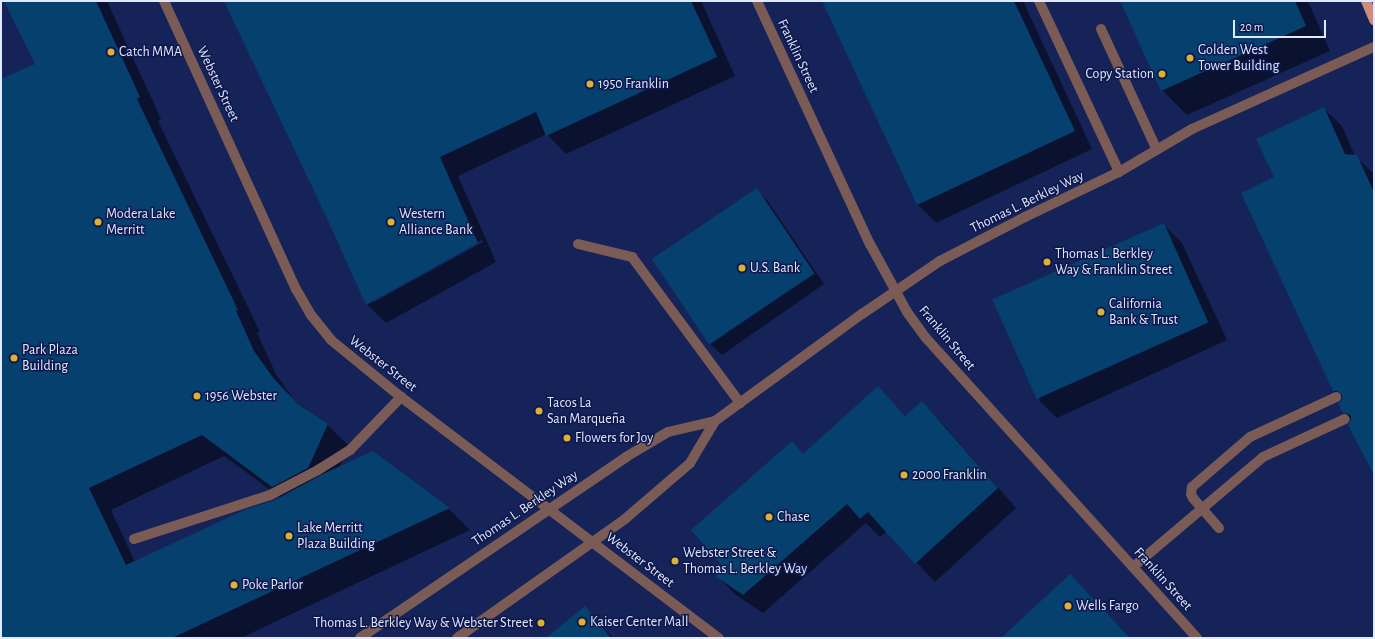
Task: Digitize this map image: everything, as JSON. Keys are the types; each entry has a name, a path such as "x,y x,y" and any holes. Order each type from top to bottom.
{"main road":[{"path":"1366,1 1374,20"}],"street":[{"name":"Webster Street","path":"164,1 296,289 311,315 331,340 400,396 719,638"},
{"name":"Franklin Street","path":"757,1 870,244 907,312 926,338 1197,638"},
{"path":"1039,1 1119,172"},
{"path":"1101,29 1158,150"},
{"name":"Thomas L. Berkley Way","path":"360,638 549,508 668,432 715,421 895,291 940,261 1025,217 1119,172 1192,129 1374,47"},
{"path":"578,244 632,257 740,403"},
{"path":"134,539 270,495 318,470 350,450 400,396"},
{"path":"1219,528 1191,494 1192,487 1244,442 1257,433 1336,398"},
{"path":"1133,567 1263,457 1346,419"},
{"name":"Thomas L. Berkley Way","path":"457,638 625,519 690,463 715,421"}],"building":[{"path":"4,1 96,1 140,97 137,99 238,310 236,311 254,351 274,379 298,404 328,424 308,468 272,487 202,435 89,488 126,565 247,509 273,501 323,474 373,451 450,508 172,638 1,638 1,79 35,64"},
{"path":"224,1 691,1 717,57 546,136 536,112 440,157 478,243 366,305 324,212"},
{"path":"822,1 1014,1 1075,131 917,205"},
{"name":"Golden West Tower Building","path":"1120,1 1295,1 1306,26 1161,91"},
{"path":"1324,107 1345,154 1357,155 1374,192 1374,476 1348,425 1351,420 1351,416 1343,413 1338,403 1342,400 1342,395 1337,391 1333,391 1241,193 1274,177 1256,139"},
{"path":"757,188 815,273 709,344 652,259"},
{"name":"California Bank & Trust","path":"1164,223 1208,323 1037,399 992,299"},
{"name":"2000 Franklin","path":"878,386 905,416 922,401 998,488 915,564 868,512 860,519 847,504 743,595 715,576 724,568 691,530 792,441 803,454"},
{"name":"Wells Fargo","path":"1070,574 1130,638 1001,638"},
{"name":"Kaiser Center Mall","path":"585,606 611,638 546,638"}],"place":[{"name":"Catch MMA","path":"111,52"},
{"name":"Golden West Tower Building","path":"1190,58"},
{"name":"Copy Station","path":"1162,74"},
{"name":"1950 Franklin","path":"590,84"},
{"name":"Modera Lake Merritt","path":"98,222"},
{"name":"Western Alliance Bank","path":"391,222"},
{"name":"Thomas L. Berkley Way & Franklin Street","path":"1047,262"},
{"name":"U.S. Bank","path":"742,268"},
{"name":"California Bank & Trust","path":"1101,312"},
{"name":"Park Plaza Building","path":"14,358"},
{"name":"1956 Webster","path":"197,396"},
{"name":"Tacos La San Marqueña","path":"539,411"},
{"name":"Flowers for Joy","path":"567,438"},
{"name":"2000 Franklin","path":"904,475"},
{"name":"Chase","path":"769,517"},
{"name":"Lake Merritt Plaza Building","path":"289,536"},
{"name":"Webster Street & Thomas L. Berkley Way","path":"675,561"},
{"name":"Poke Parlor","path":"234,585"},
{"name":"Wells Fargo","path":"1068,606"},
{"name":"Kaiser Center Mall","path":"582,622"},
{"name":"Thomas L. Berkley Way & Webster Street","path":"541,623"}]}
